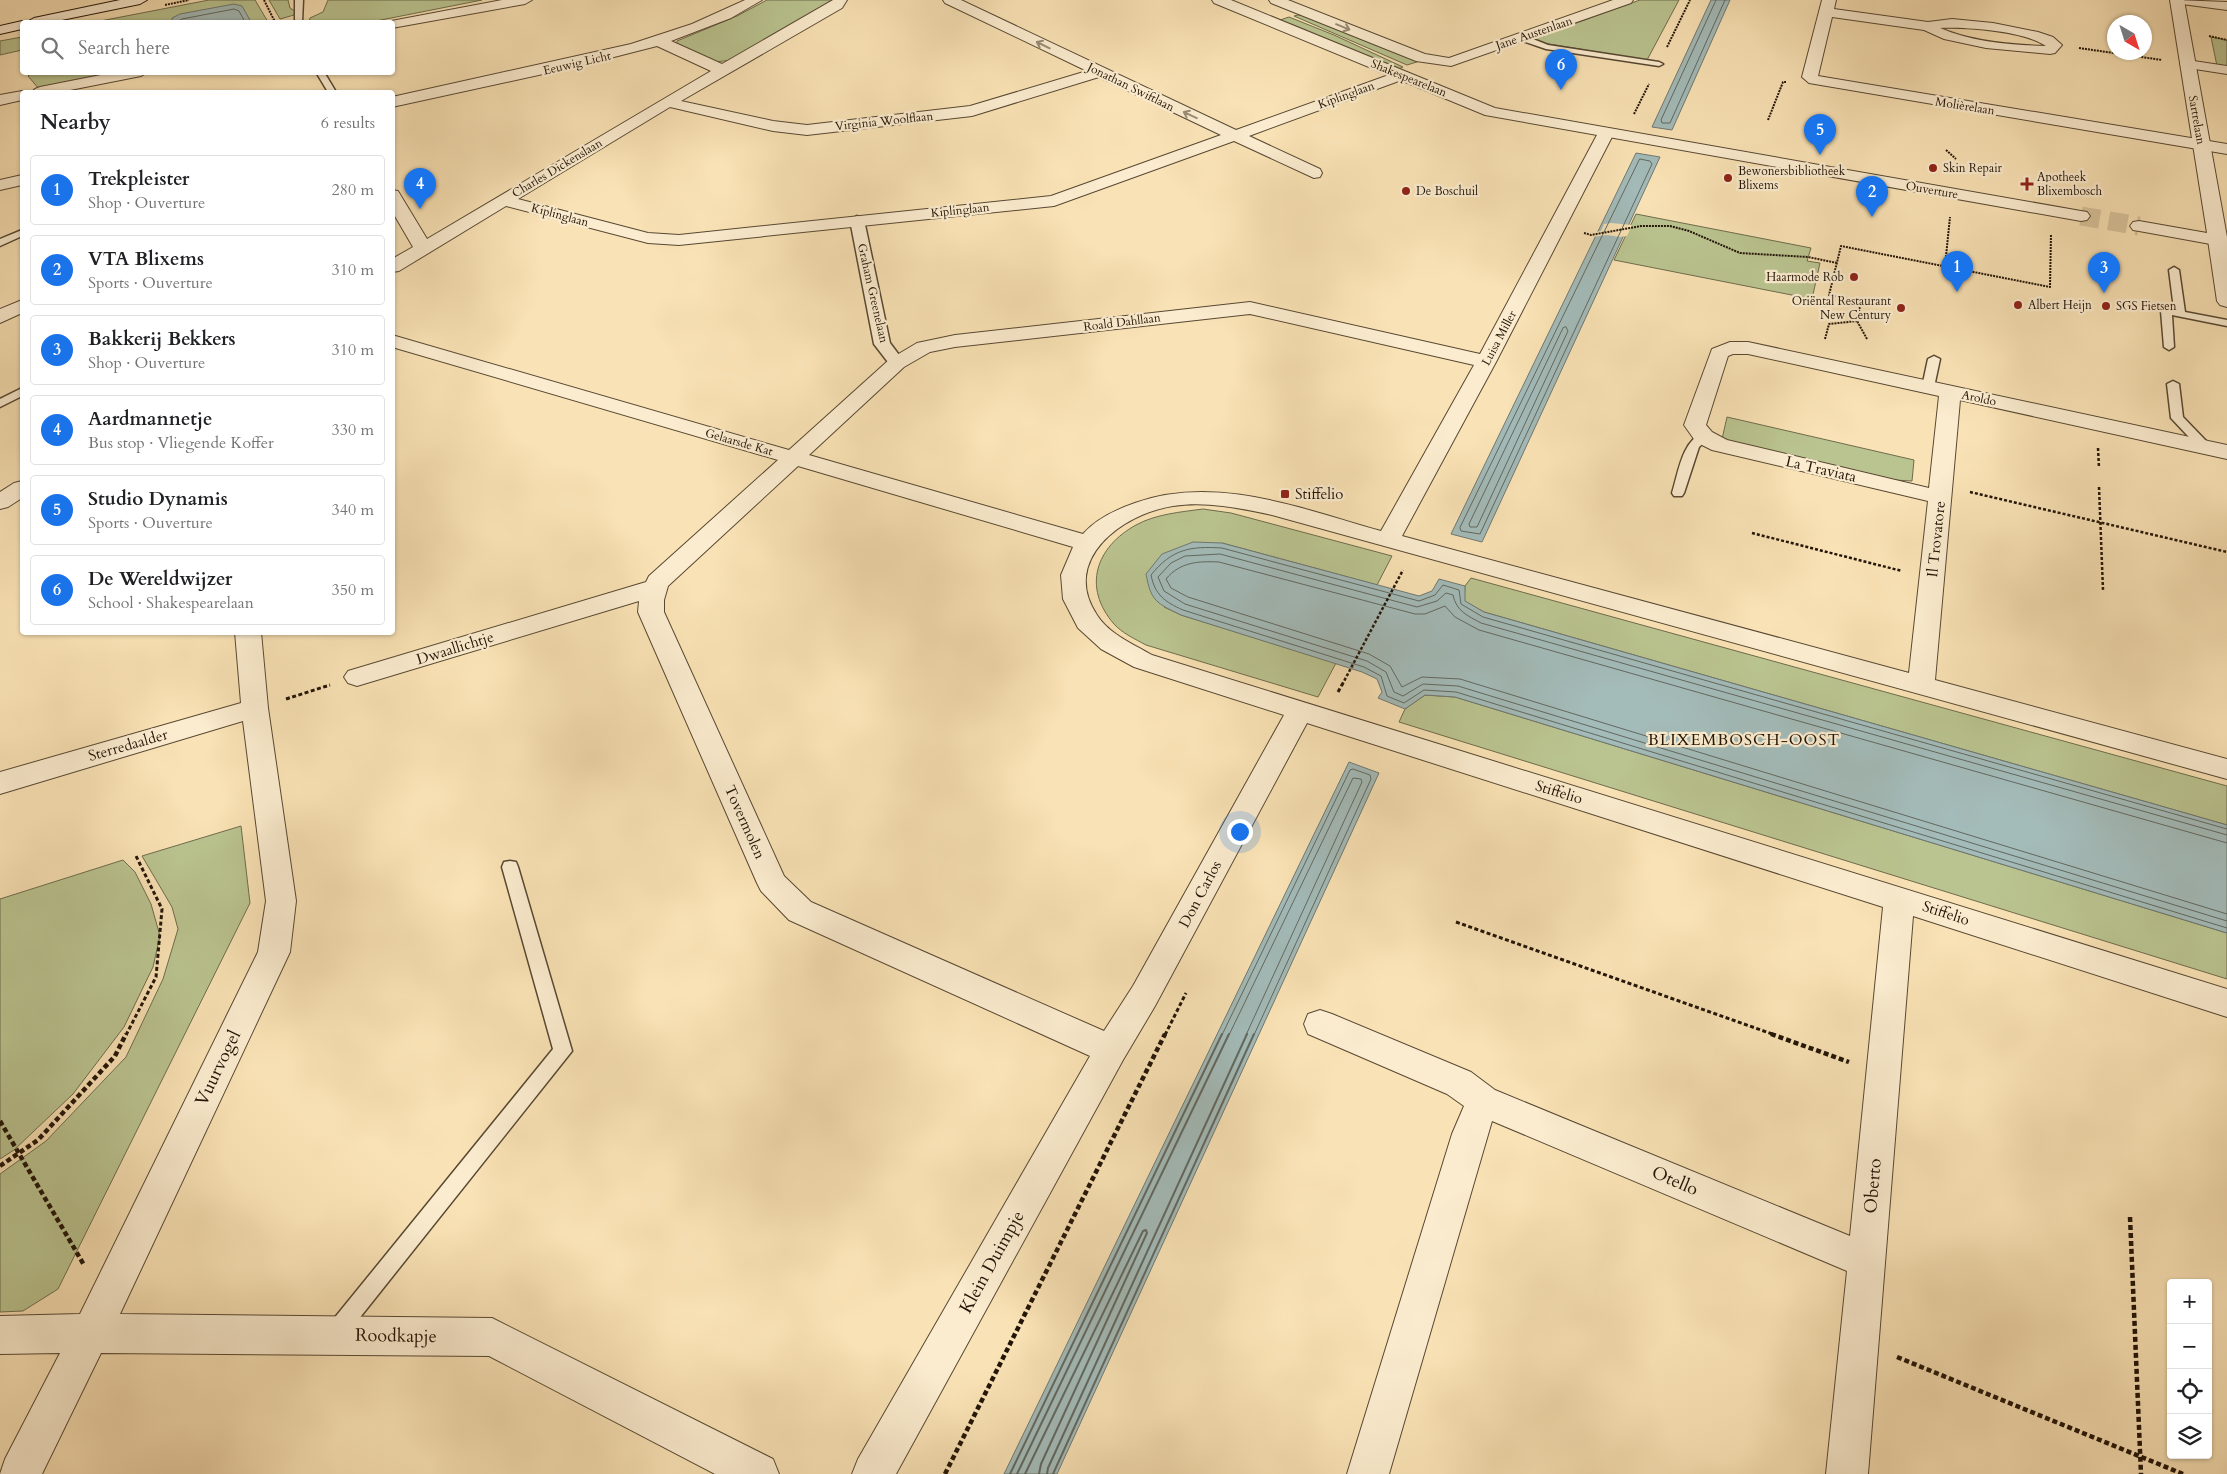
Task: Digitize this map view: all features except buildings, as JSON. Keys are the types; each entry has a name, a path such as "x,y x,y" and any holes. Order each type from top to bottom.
{"street":[{"path":"122,5 140,0"},
{"path":"44,20 154,0"},
{"path":"395,23 525,0"},
{"name":"Eeuwig Licht","path":"395,101 569,65 660,42 712,21 754,0"},
{"name":"Charles Dickenslaan","path":"395,265 666,102 836,5 840,0"},
{"name":"Jonathan Swiftlaan","path":"950,0 1314,173"},
{"name":"Shakespearelaan","path":"1219,0 1491,112 1606,133"},
{"name":"Shakespearelaan","path":"1276,0 1421,58 1442,62"},
{"name":"Jane Austenlaan","path":"1442,62 1451,62 1626,0"},
{"name":"Sartrelaan","path":"2176,0 2201,145 2222,241 2227,301"},
{"path":"2182,0 2227,6"},
{"path":"1265,19 1319,2"},
{"path":"1814,80 1809,77 1827,6 1928,26 1934,32 1955,38 2022,48 2050,50 2055,45"},
{"path":"0,30 20,25"},
{"path":"660,42 722,70"},
{"path":"2187,64 2227,70"},
{"name":"Virginia Woolflaan","path":"666,102 773,126 807,130 972,111 1099,72"},
{"path":"50,90 126,75"},
{"name":"Kiplinglaan","path":"502,200 648,238 679,240 1054,200 1402,76"},
{"name":"Molièrelaan","path":"1814,80 2227,149"},
{"path":"0,100 20,96"},
{"name":"Ouverture","path":"1606,133 2081,216"},
{"name":"Luisa Miller","path":"1388,540 1486,362 1606,133"},
{"path":"0,185 20,180"},
{"path":"395,200 423,248"},
{"name":"Graham Greenelaan","path":"857,220 882,344 898,363"},
{"path":"2139,226 2222,241"},
{"path":"0,317 20,307"},
{"name":"Roald Dahllaan","path":"794,458 898,363 924,347 955,341 1250,308 1486,362"},
{"name":"Gelaarsde Kat","path":"395,342 1086,543"},
{"name":"Aroldo","path":"1704,437 1695,425 1719,353 1730,348 1748,348 2227,452"},
{"name":"Il Trovatore","path":"1921,686 1940,491 1939,390"},
{"name":"La Traviata","path":"1704,437 1720,445 1940,491"},
{"path":"654,588 658,582 794,458"},
{"path":"0,502 20,489"},
{"name":"Stiffelio","path":"2227,769 1275,509 1235,500 1202,497 1174,499 1140,508 1112,521 1086,543 1075,563 1074,596 1085,620 1110,643 1126,654 1143,661 2227,1002"},
{"name":"Dwaallichtje","path":"357,677 654,588"},
{"name":"Tovermolen","path":"654,588 650,600 651,612 772,883 800,911 1110,1050"},
{"name":"Vuurvogel","path":"20,1474 274,952 281,901 255,708 248,635"},
{"name":"Sterredaalder","path":"0,783 255,708"},
{"name":"Don Carlos","path":"1110,1050 1144,996 1300,710"},
{"name":"Oberto","path":"1847,1474 1899,898"},
{"name":"Otello","path":"1320,1024 1459,1083 1483,1101 1867,1261"},
{"name":"Klein Duimpje","path":"873,1474 1110,1050"},
{"path":"1368,1474 1470,1134 1483,1101"},
{"name":"Roodkapje","path":"0,1335 98,1317 333,1335 492,1336 758,1474"}],"lane":[{"path":"299,0 299,20"},
{"path":"1520,38 1546,47 1659,64"},
{"path":"322,75 331,90"},
{"path":"0,243 20,234"},
{"path":"2174,270 2180,314"},
{"path":"2169,347 2166,311 2227,323"},
{"path":"1934,358 1939,390"},
{"path":"2173,384 2177,418 2206,448"},
{"path":"0,404 20,393"},
{"path":"1678,493 1694,445 1704,437"},
{"path":"333,1335 563,1051 510,867"}],"path":[{"path":"264,0 275,20"},
{"path":"2203,35 2227,40"},
{"path":"2055,45 2187,64"},
{"path":"1768,120 1783,82 1814,80"},
{"path":"1946,150 1956,159"},
{"path":"1945,266 1951,214"},
{"path":"1585,233 1590,235 1642,226 1680,228 1740,253 1808,257 1837,263"},
{"path":"1867,339 1857,321 1861,302 1829,295 1841,246 2050,286 2051,232"},
{"path":"1827,330 1829,324 1857,321"},
{"path":"2099,488 2103,590"},
{"path":"1940,491 2099,522 2227,552"},
{"path":"1752,533 1932,579"},
{"path":"1336,696 1404,569"},
{"path":"255,708 357,677"},
{"path":"0,1166 38,1140 115,1056 156,977 162,909 136,856"},
{"path":"1456,922 1883,1074"},
{"path":"945,1474 1148,1068"},
{"path":"0,1121 19,1153 98,1317"},
{"path":"2130,1217 2141,1474"},
{"path":"1859,1341 2183,1474"}],"green space":[{"path":"209,0 255,0 267,20 105,20"},
{"path":"269,0 288,0 290,8 295,11 294,15 280,19"},
{"path":"328,0 482,0 381,20 310,20 323,12"},
{"path":"767,0 833,0 733,60 714,62 677,45 677,41 737,16"},
{"path":"1640,0 1679,0 1647,60 1543,43 1532,39"},
{"path":"1294,16 1307,16 1420,61 1407,65"},
{"path":"1289,17 1334,35 1403,67 1399,69 1280,20"},
{"path":"20,37 20,50 0,55 0,41"},
{"path":"2211,37 2227,40 2227,67 2217,66"},
{"path":"30,75 111,75 39,89 28,76"},
{"path":"1636,214 1811,248 1807,261 1820,263 1812,299 1614,260"},
{"path":"1727,417 1914,460 1912,481 1894,480 1722,439"},
{"path":"1203,509 1231,513 1392,556 1377,585 1222,543 1164,607 1181,615 1336,663 1318,697 1146,645 1117,627 1104,610 1098,596 1096,582 1103,556 1111,545 1122,534 1144,521 1169,514"},
{"path":"1471,578 2227,786 2227,825 1484,612 1464,601 1465,586"},
{"path":"1425,695 1455,697 2227,933 2227,979 1399,722 1405,709"},
{"path":"241,826 250,903 58,1289 23,1311 0,1312 0,1174 46,1141 126,1057 163,979 178,929 172,907 142,856"},
{"path":"123,860 135,872 151,904 160,936 153,967 124,1027 73,1094 14,1150 0,1159 0,899"}],"water":[{"path":"1711,0 1730,0 1672,130 1652,127"},
{"path":"234,4 242,6 250,20 172,20 172,18 180,14"},
{"path":"1636,153 1660,157 1482,542 1451,534"},
{"path":"1193,542 1222,543 1419,596 1432,591 1439,579 1465,586 1465,601 1484,612 2227,825 2227,933 1455,697 1425,695 1405,709 1378,698 1382,692 1377,679 1362,672 1181,615 1160,604 1150,590 1146,574 1162,554"},
{"path":"1349,762 1379,773 1057,1474 1004,1474"}],"pier":[{"path":"1604,224 1632,225 1627,236 1607,235 1592,237 1595,232 1601,231"}],"tunnel":[{"path":"2081,216 2139,226"}],"place":[{"name":"De Wereldwijzer","path":"1561,90"},
{"name":"Studio Dynamis","path":"1820,155"},
{"name":"Skin Repair","path":"1933,168"},
{"name":"Bewonersbibliotheek Blixems","path":"1728,178"},
{"name":"Apotheek Blixembosch","path":"2027,184"},
{"name":"De Boschuil","path":"1406,191"},
{"name":"Aardmannetje","path":"420,209"},
{"name":"VTA Blixems","path":"1872,217"},
{"name":"Haarmode Rob","path":"1854,277"},
{"name":"Trekpleister","path":"1957,292"},
{"name":"Bakkerij Bekkers","path":"2104,293"},
{"name":"Albert Heijn","path":"2018,305"},
{"name":"SGS Fietsen","path":"2106,306"},
{"name":"Oriëntal Restaurant New Century","path":"1901,308"},
{"name":"Stiffelio","path":"1285,494"}],"district":[{"name":"BLIXEMBOSCH-OOST","path":"1744,740"}]}
